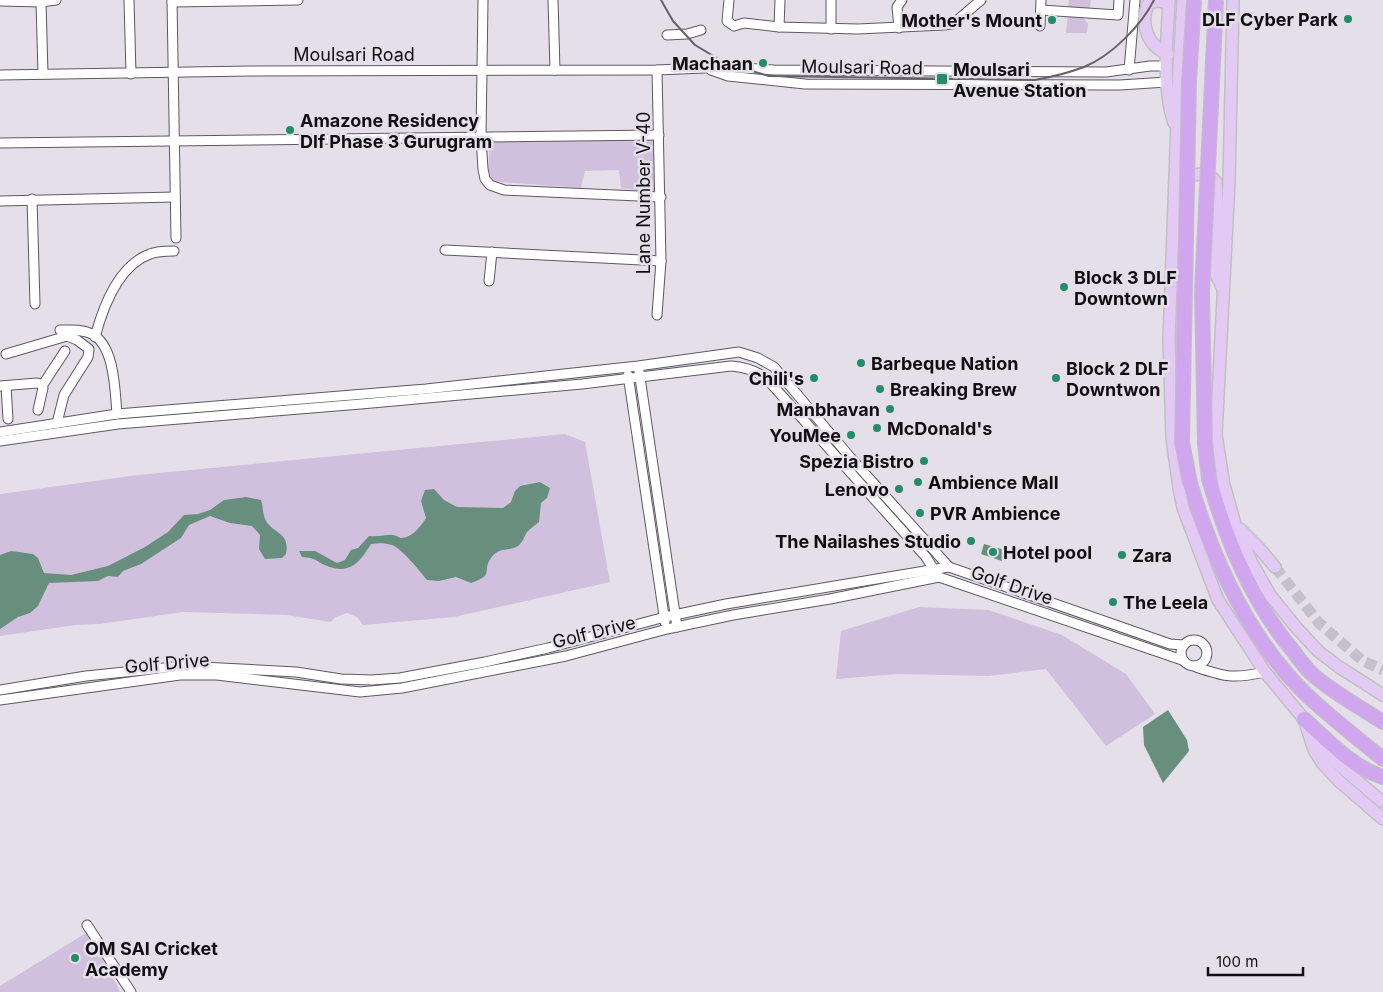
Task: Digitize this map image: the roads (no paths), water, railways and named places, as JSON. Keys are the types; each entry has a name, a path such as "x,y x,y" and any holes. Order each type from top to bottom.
{"highway":[{"path":"1194,0 1189,81 1182,442 1190,483 1211,546 1230,587 1250,623 1276,659 1308,697 1383,758"},
{"path":"1216,0 1202,292 1205,444 1210,479 1220,517 1234,553 1256,599 1280,636 1310,672 1383,722"},
{"path":"1304,720 1352,760 1375,775 1383,777"}],"main road":[{"path":"1167,60 1162,52 1152,44 1144,20 1148,4 1156,0 1169,1 1167,82 1170,112 1177,132"},
{"path":"1183,0 1169,339 1172,438 1183,508 1218,600 1265,672 1304,720 1321,746 1381,802"},
{"path":"1233,0 1229,182 1216,435 1224,485 1235,524 1251,561 1270,594 1318,651 1359,681 1383,695"},
{"path":"1175,192 1182,180 1193,175 1210,177 1216,182 1215,272 1224,291"},
{"path":"1235,524 1260,548 1275,567"},
{"path":"1304,720 1314,750 1323,764 1339,781 1383,819"}],"street":[{"path":"0,1 41,2 56,0"},
{"path":"129,0 131,74"},
{"path":"176,238 172,1 298,0"},
{"path":"483,0 481,138 483,169 485,179 490,185 497,189 661,197"},
{"path":"553,0 555,70"},
{"path":"729,0 726,17 727,21 732,25 752,23 779,27 831,29 899,28 953,24 981,0"},
{"path":"779,27 780,0"},
{"path":"831,0 831,29"},
{"path":"899,28 897,7 902,0"},
{"path":"1040,26 1041,0"},
{"path":"1041,10 1118,15 1119,0"},
{"path":"1129,70 1135,0"},
{"path":"41,2 43,74"},
{"path":"667,35 687,34 701,30"},
{"name":"Moulsari Road","path":"0,75 251,71 657,70 728,67 774,70 1106,72 1150,66 1167,60"},
{"path":"1150,66 1156,73 1154,82"},
{"name":"Moulsari Road","path":"708,69 728,76 805,84 1120,85 1167,82"},
{"name":"Lane Number V-40","path":"657,70 661,197 661,262 657,315"},
{"path":"0,143 659,135"},
{"path":"0,201 175,198"},
{"path":"32,199 36,304"},
{"path":"445,250 661,262"},
{"path":"95,337 100,317 128,268 152,253 174,251"},
{"path":"489,281 492,252"},
{"path":"60,330 81,330 93,334 102,344 113,372 117,414"},
{"path":"6,354 67,336 77,340 89,350 88,357 64,395 51,427"},
{"path":"38,410 42,386 65,351"},
{"path":"0,432 166,419 360,400 739,352 758,358 777,370 850,457 949,567"},
{"path":"638,366 677,627"},
{"path":"0,441 51,427 117,414 528,389 732,366 748,368 766,378 926,557 939,578"},
{"path":"627,367 667,629"},
{"path":"526,378 528,389"},
{"path":"8,419 3,386 37,383 42,386"},
{"name":"Golf Drive","path":"0,690 86,676 184,666 296,672 341,679 400,678 539,650 675,614 767,596 949,567 1170,644 1183,645"},
{"name":"Golf Drive","path":"0,700 180,675 217,675 360,692 410,687 566,656 667,629 939,578 1182,660"},
{"path":"767,596 768,609"},
{"path":"1196,666 1205,660 1207,653 1205,645 1198,640 1194,640 1183,645 1180,655 1182,660 1188,665 1232,678 1265,672"},
{"path":"295,683 296,672"},
{"path":"88,925 132,992"}],"tunnel":[{"path":"1275,567 1319,623 1363,661 1383,670"}],"railway":[{"path":"661,0 673,21 695,45 725,63 769,76 1035,80 1060,75 1084,67 1104,56 1133,30 1154,0"}],"place":[{"name":"DLF Cyber Park","path":"1348,19"},
{"name":"Mother's Mount","path":"1052,20"},
{"name":"Machaan","path":"763,63"},
{"name":"Moulsari Avenue Station","path":"942,79"},
{"name":"Amazone Residency Dlf Phase 3 Gurugram","path":"290,130"},
{"name":"Block 3 DLF Downtown","path":"1064,287"},
{"name":"Barbeque Nation","path":"861,363"},
{"name":"Chili's","path":"814,378"},
{"name":"Block 2 DLF Downtwon","path":"1056,378"},
{"name":"Breaking Brew","path":"880,389"},
{"name":"Manbhavan","path":"890,409"},
{"name":"McDonald's","path":"877,428"},
{"name":"YouMee","path":"851,435"},
{"name":"Spezia Bistro","path":"924,461"},
{"name":"Ambience Mall","path":"918,482"},
{"name":"Lenovo","path":"899,489"},
{"name":"PVR Ambience","path":"920,513"},
{"name":"The Nailashes Studio","path":"971,541"},
{"name":"Hotel pool","path":"993,552"},
{"name":"Zara","path":"1122,555"},
{"name":"The Leela","path":"1113,602"},
{"name":"OM SAI Cricket Academy","path":"75,958"}]}
